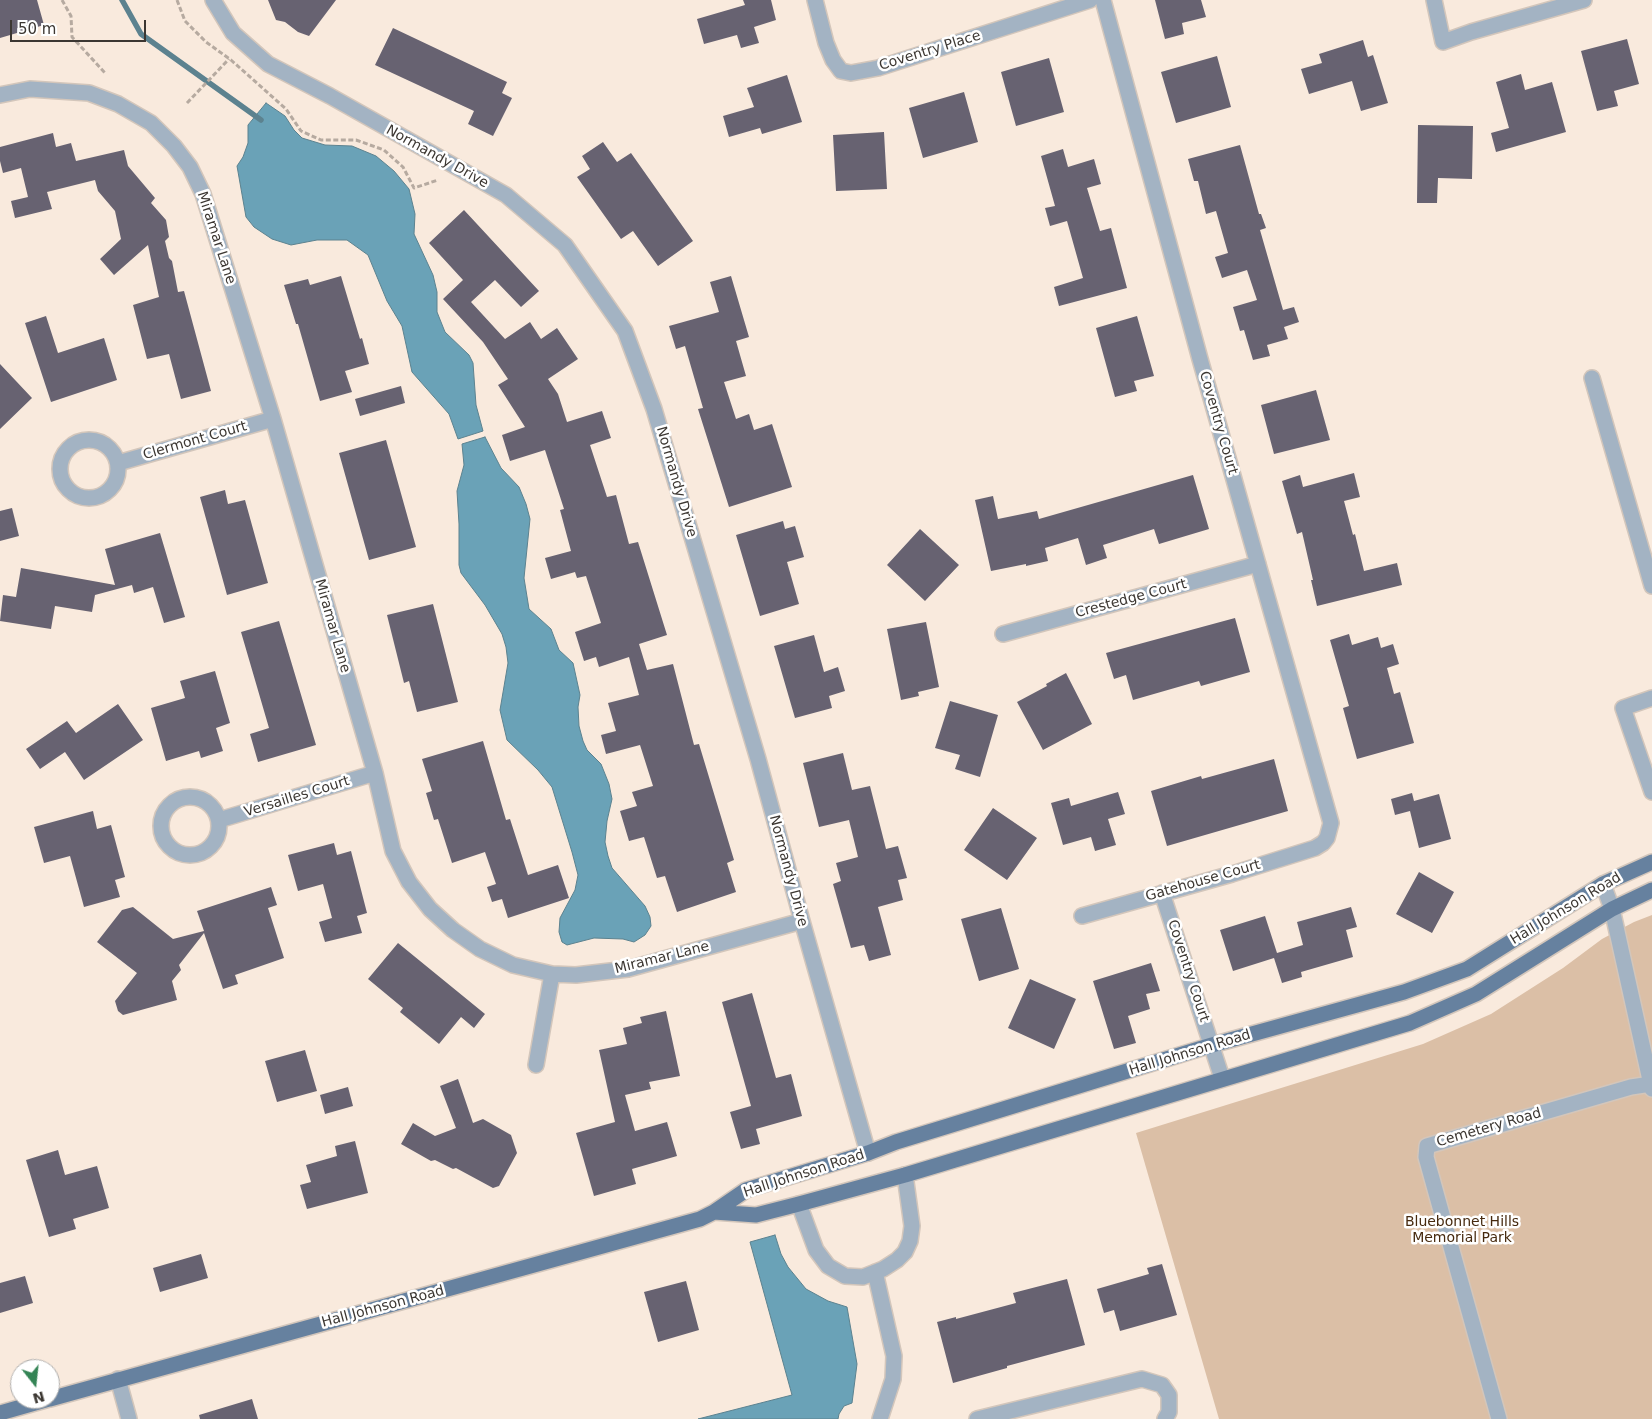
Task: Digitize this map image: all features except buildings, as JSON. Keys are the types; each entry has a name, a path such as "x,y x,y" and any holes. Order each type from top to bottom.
{"main road":[{"name":"Hall Johnson Road","path":"60,1396 700,1219 714,1212 746,1190 1212,1045 1404,992 1467,969 1602,884 1652,862"},
{"name":"Hall Johnson Road","path":"714,1212 756,1215 905,1175 1222,1078 1410,1023 1476,994 1612,909 1652,890"},
{"name":"Hall Johnson Road","path":"0,1413 14,1409"}],"street":[{"name":"Normandy Drive","path":"212,0 233,33 268,64 330,96 506,196 565,245 625,331 654,409 758,759 868,1153"},
{"name":"Coventry Place","path":"814,0 826,43 833,60 841,71 851,73 878,68 1090,0"},
{"name":"Coventry Court","path":"1103,0 1197,349 1331,824 1327,838 1323,843"},
{"path":"1434,0 1443,42 1471,32 1584,0"},
{"name":"Miramar Lane","path":"0,95 30,89 89,92 118,104 151,123 174,146 190,167 203,194 273,418 375,773 393,851 409,882 430,909 453,930 480,949 513,965 552,974 576,974 628,969 802,921"},
{"path":"1592,378 1652,586"},
{"name":"Clermont Court","path":"118,463 273,418"},
{"name":"Crestedge Court","path":"1003,634 1258,564"},
{"path":"1652,698 1623,708 1652,792"},
{"name":"Versailles Court","path":"219,820 375,773"},
{"name":"Gatehouse Court","path":"1082,916 1232,874 1315,848 1323,843"},
{"name":"Cemetery Road","path":"1499,1419 1426,1157 1426,1146 1631,1087 1651,1086 1612,909 1602,884"},
{"name":"Coventry Court","path":"1162,893 1222,1078"},
{"path":"536,1065 552,974"},
{"path":"798,1204 816,1250 828,1266 845,1276 863,1277 883,1269 897,1260 905,1252 910,1241 912,1226 905,1175"},
{"path":"875,1272 894,1356 893,1379 880,1419"},
{"path":"118,1379 129,1419"},
{"path":"977,1419 1142,1379 1162,1385 1169,1395 1169,1412 1164,1419"}],"path":[{"path":"62,0 71,16 72,37 106,74"},
{"path":"177,0 185,22 286,109 301,131 321,140 356,140 384,150 403,167 414,188 438,180"},
{"path":"186,103 229,59"}],"green space":[{"name":"Bluebonnet Hills Memorial Park","path":"1652,915 1652,1419 1219,1419 1136,1133 1423,1044 1491,1014 1563,968 1602,939"}],"water":[{"path":"266,103 285,116 302,138 325,145 352,146 376,156 394,171 409,189 415,214 414,234 433,275 437,292 437,312 445,332 469,355 473,363 476,405 483,431 458,439 449,414 412,372 402,326 387,301 368,255 347,240 317,240 291,245 272,239 254,227 246,217 237,166 243,157 248,143 248,125"},
{"path":"485,437 501,468 519,487 530,519 524,578 529,609 551,629 559,650 573,663 580,695 578,707 579,726 583,741 587,750 601,764 609,784 612,799 605,842 612,868 645,906 650,917 651,926 645,935 634,942 623,939 594,938 567,945 562,942 559,932 560,918 575,890 578,875 572,852 552,787 538,770 507,740 500,710 508,663 506,647 502,634 485,605 461,573 459,565 457,491 464,465 462,444"},
{"path":"775,1235 781,1254 788,1267 806,1289 828,1301 847,1307 857,1364 852,1403 844,1406 838,1419 698,1419 792,1395 750,1242"}],"waterway":[{"path":"122,0 141,34 261,120"}]}
